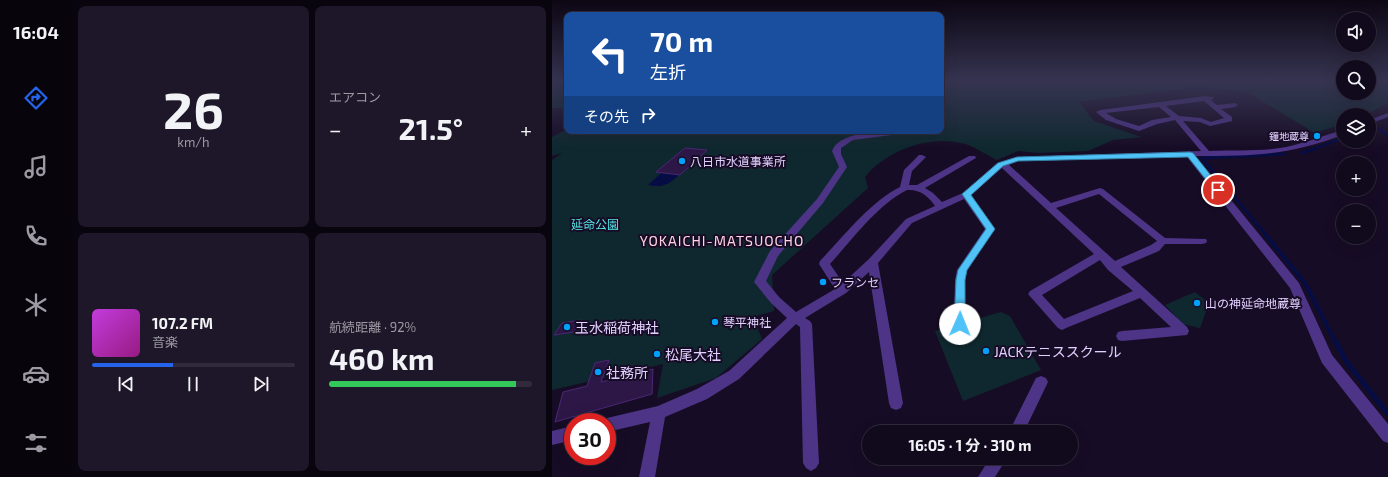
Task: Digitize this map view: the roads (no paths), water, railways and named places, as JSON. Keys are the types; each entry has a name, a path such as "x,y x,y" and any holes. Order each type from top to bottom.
{"street":[{"path":"1172,103 1100,112 1104,117 1133,125 1138,129 1155,122 1177,118 1201,120 1210,124 1229,119 1211,103"},
{"path":"1161,105 1177,118 1207,154"},
{"path":"1216,107 1235,106"},
{"path":"1376,119 1388,115"},
{"path":"811,463 806,324 794,318 767,292 760,282 774,254 820,201 843,167 836,152 838,147 844,141 851,138 883,134"},
{"path":"616,423 659,413 702,394 734,375 794,318 842,290 873,262 909,221 966,194 1003,164 1017,159 1190,155 1286,150 1336,135"},
{"path":"1190,155 1295,286 1327,359 1388,436"},
{"path":"904,188 905,174 922,157"},
{"path":"842,290 824,264 885,200 904,188 919,188 972,158"},
{"path":"1003,164 1112,267 1183,331 1122,336"},
{"path":"919,188 936,199 940,206"},
{"path":"1050,207 1100,191 1163,241 1202,241"},
{"path":"960,324 960,280 962,270 990,229 966,194"},
{"path":"1112,267 1156,248 1163,241"},
{"path":"1101,255 1034,294 1062,325 1141,293"},
{"path":"873,262 896,402"},
{"path":"1020,425 1041,382"},
{"path":"647,477 659,413"},
{"path":"552,438 564,435"},
{"path":"986,477 994,465"}],"waterway":[{"path":"1376,127 1388,135"},
{"path":"1311,150 1336,141"},
{"path":"1302,153 1311,150"},
{"path":"1266,235 1202,158 1285,154"},
{"path":"1265,234 1305,283 1336,343"},
{"path":"1217,302 1294,299"},
{"path":"1336,342 1346,361 1388,414"}],"place":[{"name":"鐘地蔵尊","path":"1317,136"},
{"name":"八日市水道事業所","path":"682,161"},
{"name":"フランセ","path":"823,282"},
{"name":"山の神延命地蔵尊","path":"1197,303"},
{"name":"琴平神社","path":"715,322"},
{"name":"玉水稲荷神社","path":"567,327"},
{"name":"JACKテニススクール","path":"986,351"},
{"name":"松尾大社","path":"657,354"},
{"name":"社務所","path":"598,372"}],"district":[{"name":"YOKAICHI-MATSUOCHO","path":"722,240"}],"park label":[{"name":"延命公園","path":"595,224"}]}
